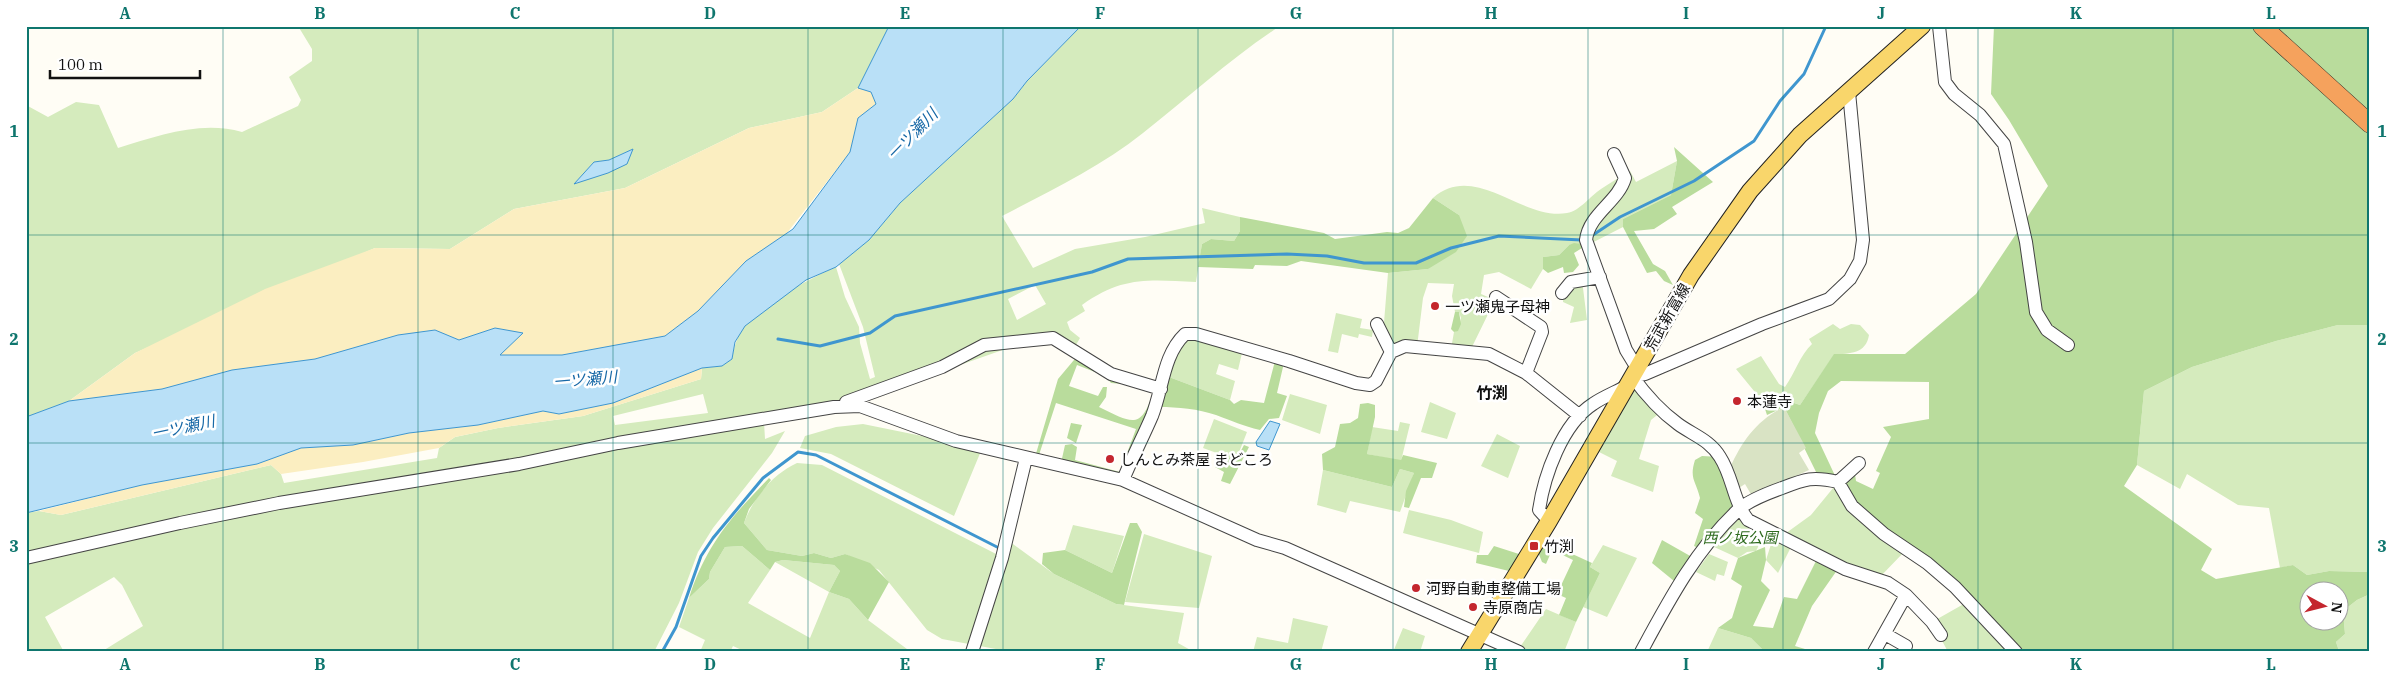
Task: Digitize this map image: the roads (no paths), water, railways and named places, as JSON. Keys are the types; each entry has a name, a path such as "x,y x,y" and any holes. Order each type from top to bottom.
{"highway":[{"path":"2262,26 2370,124"}],"main road":[{"name":"荒武新富線","path":"1469,652 1549,521 1691,275 1750,191 1800,135 1922,26"}],"street":[{"path":"1939,26 1945,82 1954,94 1980,116 2004,144 2026,242 2036,312 2047,330 2068,345"},
{"path":"1549,521 1539,510 1548,469 1568,432 1591,405 1632,377 1645,374 1762,324 1829,299 1850,279 1860,261 1863,240 1849,92"},
{"path":"1614,154 1625,178 1622,188 1588,229 1586,240 1626,350 1632,377 1668,416 1710,444 1720,457 1739,509 1748,520 1846,569 1888,583 1906,595 1932,622 1940,635"},
{"path":"1562,293 1571,282 1600,277"},
{"path":"1496,297 1541,327 1542,332 1526,373"},
{"path":"1377,324 1392,352"},
{"path":"1123,480 1152,414 1166,367 1176,343 1185,334 1196,334 1370,386 1376,381 1392,352 1405,346 1489,354 1526,373 1580,416"},
{"path":"834,406 942,366 984,345 1053,338 1111,374 1161,389"},
{"path":"26,558 180,523 278,504 519,464 618,443 834,406 860,406 956,441 1123,480 1257,540 1285,548 1519,652"},
{"path":"972,652 1002,558 1026,458"},
{"path":"1838,482 1860,463"},
{"path":"1641,652 1673,591 1704,550 1739,509 1771,492 1808,478 1838,482 1852,506 1884,534 1926,563 1955,587 2016,652"},
{"path":"1874,652 1906,595"},
{"path":"1885,634 1906,646"}],"water":[{"name":"一ツ瀬川","path":"889,26 1081,26 1027,81 1013,99 900,203 869,240 836,267 806,280 745,326 735,342 732,359 722,366 702,368 613,403 559,414 543,411 478,425 409,433 353,445 301,448 257,464 142,485 26,513 26,417 69,401 162,389 232,370 315,359 398,335 435,330 459,340 495,328 523,333 500,355 562,355 665,336 698,311 746,261 793,229 850,152 858,118 876,104 871,92 858,88"},
{"path":"633,149 627,164 608,173 574,184 594,162 609,160"},
{"path":"1270,421 1280,424 1269,450 1257,446 1256,442"}],"waterway":[{"path":"1590,237 1620,217 1694,181 1754,141 1780,101 1804,74 1826,26"},
{"path":"778,339 820,346 870,333 895,316 1092,272 1128,259 1287,254 1327,256 1364,263 1416,263 1451,248 1499,236 1582,240"},
{"path":"662,652 676,627 701,556 713,538 763,478 798,452 816,455 997,547"}],"place":[{"name":"一ツ瀬鬼子母神","path":"1435,306"},
{"name":"本蓮寺","path":"1737,401"},
{"name":"しんとみ茶屋 まどころ","path":"1110,459"},
{"name":"竹渕","path":"1534,546"},
{"name":"河野自動車整備工場","path":"1416,588"},
{"name":"寺原商店","path":"1473,607"}],"district":[{"name":"竹渕","path":"1492,393"}],"park label":[{"name":"西ノ坂公園","path":"1740,537"}]}
